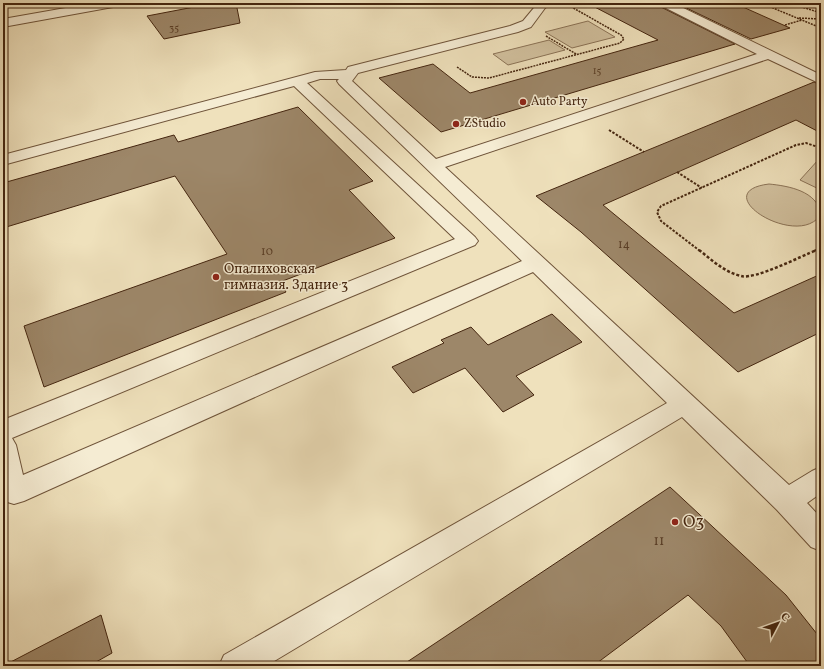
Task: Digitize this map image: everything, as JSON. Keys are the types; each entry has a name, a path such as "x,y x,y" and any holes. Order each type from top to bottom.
{"street":[{"path":"3,23 52,8 113,3"},
{"path":"546,3 541,6 527,24 514,29 353,70 344,81 787,501 821,538"},
{"path":"664,3 821,80"},
{"path":"433,165 770,54"},
{"path":"3,160 320,75 350,74"},
{"path":"3,431 468,241 297,81"},
{"path":"3,445 14,492 536,263"},
{"path":"235,666 685,404"},
{"path":"787,501 821,479"}],"path":[{"path":"435,49 469,76 478,79 489,78 577,54 620,42 624,39 621,35 564,3"},
{"path":"761,3 821,28"},
{"path":"764,4 768,3"},
{"path":"789,3 821,13"},
{"path":"796,18 821,19"},
{"path":"785,25 802,20"},
{"path":"527,24 577,54"},
{"path":"585,115 644,152"},
{"path":"821,148 806,143 796,145 661,206 657,212 661,221 725,270 742,277 755,276 821,248"},
{"path":"677,172 702,188"},
{"path":"686,666 688,664 689,666"}],"shaded area":[{"path":"588,21 615,37 572,48 545,32"},
{"path":"549,40 565,50 508,65 493,54"},
{"path":"819,159 821,159 821,190 800,180"},
{"path":"769,184 793,188 808,195 814,200 821,214 810,224 794,226 778,223 762,216 751,207 747,197 752,189"}],"building":[{"path":"215,3 236,3 240,23 164,39 147,16"},
{"path":"587,3 656,3 659,6 735,44 441,132 379,78 433,64 470,93 658,40"},
{"path":"676,3 734,3 790,28 751,39"},
{"path":"814,82 821,85 821,133 796,120 603,205 734,313 821,274 821,332 738,372 581,232 536,196"},
{"path":"298,107 373,181 349,190 395,238 280,282 286,292 44,387 24,326 227,254 175,176 3,228 3,183 174,135 178,142"},
{"path":"552,314 582,342 516,376 534,395 503,412 465,368 413,393 392,367 444,343 441,340 471,327 488,345"},
{"path":"670,487 786,595 821,639 821,666 750,666 721,626 688,595 593,666 401,666"},
{"path":"101,615 112,653 89,666 3,666"}],"place":[{"name":"Auto Party","path":"523,102"},
{"name":"ZStudio","path":"456,124"},
{"name":"Опалиховская гимназия. Здание 3","path":"216,277"},
{"name":"О3","path":"675,522"}]}
